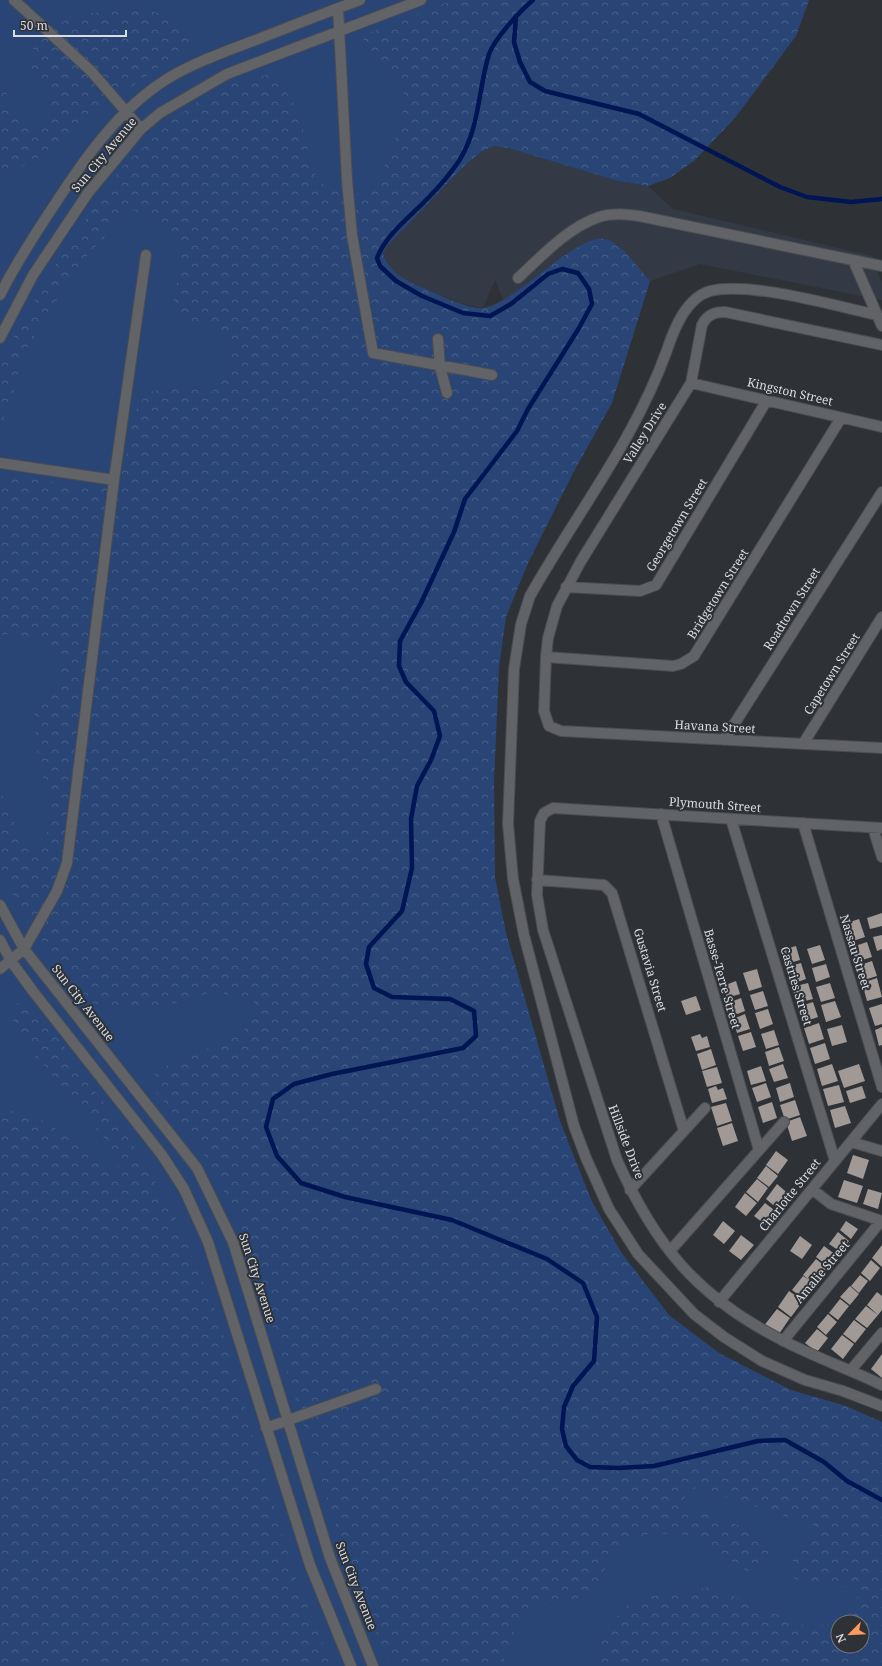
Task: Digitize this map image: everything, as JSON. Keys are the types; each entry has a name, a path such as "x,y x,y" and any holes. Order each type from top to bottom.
{"street":[{"path":"14,0 91,71 141,129"},
{"name":"Sun City Avenue","path":"0,295 17,261 72,178 96,146 126,111 168,79 223,53 360,0"},
{"name":"Sun City Avenue","path":"0,338 33,274 84,199 114,160 141,129 160,114 227,74 421,0"},
{"path":"338,8 347,180 357,272 372,353 440,367 492,375"},
{"path":"518,278 576,228 600,216 621,214 639,216 882,266"},
{"path":"0,969 24,949 57,891 67,863 114,480 146,255"},
{"path":"853,260 882,326"},
{"path":"877,315 780,295 732,288 709,292 696,299 685,311 673,333 658,376 628,436 530,596 520,624 514,669 508,824 513,879 524,935 574,1126 586,1158 609,1209 634,1247 669,1290 694,1314 724,1337 762,1361 805,1380 844,1391 882,1406"},
{"name":"Valley Drive","path":"549,726 544,711 546,657 552,622 566,587 691,383 702,326 706,318 717,312 725,312 882,345"},
{"path":"438,339 440,367 447,393"},
{"name":"Kingston Street","path":"691,383 882,427"},
{"name":"Georgetown Street","path":"566,587 640,591 656,585 767,400"},
{"name":"Bridgetown Street","path":"546,657 673,666 681,664 694,656 841,418"},
{"path":"0,463 114,480"},
{"name":"Roadtown Street","path":"724,740 882,492"},
{"name":"Capetown Street","path":"803,744 882,618"},
{"name":"Havana Street","path":"549,726 561,731 882,748"},
{"name":"Plymouth Street","path":"547,810 558,808 878,828"},
{"name":"Hillside Drive","path":"547,810 540,821 537,880 539,913 599,1109 617,1160 630,1190 655,1232 670,1251 698,1285 719,1302 752,1324 783,1341 882,1385"},
{"name":"Basse-Terre Street","path":"661,814 759,1150"},
{"name":"Castries Street","path":"732,819 835,1161"},
{"name":"Nassau Street","path":"803,823 882,1087"},
{"path":"878,828 882,857"},
{"name":"Gustavia Street","path":"537,880 604,885 612,893 684,1131"},
{"name":"Sun City Avenue","path":"0,905 24,949 197,1168 233,1242 330,1558 373,1666"},
{"path":"0,940 12,960 162,1155 184,1189 208,1242 310,1565 351,1666"},
{"name":"Charlotte Street","path":"719,1302 882,1104"},
{"path":"630,1190 705,1108"},
{"path":"670,1251 784,1122"},
{"path":"851,1142 882,1151"},
{"path":"812,1189 831,1204 882,1221"},
{"name":"Amalie Street","path":"783,1341 882,1221"},
{"path":"851,1370 882,1333"},
{"path":"266,1428 376,1389"}],"shaded area":[{"path":"494,146 508,148 618,181 648,186 673,209 872,256 882,284 882,300 700,264 650,281 617,244 574,250 504,301 495,280 483,308 460,303 405,281 393,271 386,261 383,254 387,246 464,166 481,152"}],"green space":[{"path":"0,0 503,0 374,243 372,633 688,1472 874,1515 882,1666 0,1666"},
{"path":"453,0 809,0 796,36 735,118 695,160 670,178 648,186 618,181 508,148 494,146 481,152 464,166 387,246 383,254 390,267 406,280 455,302 478,308 484,308 497,303 513,294 562,257 592,240 604,239 616,245 629,256 650,281 612,403 573,473 528,563 506,617 499,667 494,782 495,877 506,933 560,1121 592,1202 621,1252 669,1315 719,1353 791,1390 846,1406 882,1422 882,1666 601,1666 600,1635 631,1601 672,1592 711,1587 805,1626 830,1624 830,1654 870,1654 870,1614 854,1614 861,1608 855,1590 834,1583 805,1583 794,1578 793,1557 811,1540 813,1525 697,1488 682,1491 691,1510 722,1519 760,1534 772,1554 749,1572 688,1535 651,1533 628,1543 605,1569 592,1595 559,1603 534,1606 516,1625 502,1666 390,1666 364,1602 331,1511 238,1217 202,1151 154,1089 153,1076 161,1068 241,1035 254,1013 254,1002 215,991 175,1003 128,1011 92,1003 58,964 16,902 0,866 0,791 28,851 43,846 50,824 50,798 38,761 34,714 61,678 59,656 34,637 5,634 0,636 0,475 99,488 125,465 133,416 141,402 150,392 174,386 212,392 229,375 230,345 217,328 189,322 173,305 180,267 179,243 160,224 134,210 121,220 82,261 23,354 11,401 0,426 0,368 12,340 57,262 120,169 174,119 200,100 232,82 266,75 283,88 299,111 312,169 327,190 362,195 381,174 402,122 404,86 387,69 370,59 362,42 369,33"},
{"path":"134,7 170,16 198,38 96,113 71,137 48,153 13,171 0,182 0,74 14,114 35,128 53,109 47,90 32,68 34,38 73,16"},
{"path":"19,1001 31,1005 59,1039 143,1160 177,1220 218,1318 293,1571 332,1666 0,1666 0,1110 9,1110 47,1122 111,1172 119,1165 107,1142 78,1105 17,1035 11,1015"}],"building":[{"path":"882,913 882,926 870,929 867,918"},
{"path":"859,919 865,937 850,942 844,924"},
{"path":"882,935 882,949 877,951 873,937"},
{"path":"867,942 872,957 856,962 853,951 859,950 858,945"},
{"path":"820,945 825,960 812,964 807,949"},
{"path":"796,946 800,960 786,964 782,950"},
{"path":"872,961 877,976 861,981 858,970 864,968 863,964"},
{"path":"801,963 806,979 792,984 787,967"},
{"path":"826,964 830,977 816,982 812,968"},
{"path":"757,969 762,987 749,991 743,973"},
{"path":"877,978 882,997 867,1001 862,983"},
{"path":"736,981 740,994 727,998 723,986"},
{"path":"808,983 813,999 797,1003 792,987"},
{"path":"830,983 835,998 821,1002 816,987"},
{"path":"763,991 768,1006 755,1010 750,995"},
{"path":"696,996 701,1010 686,1015 681,1001"},
{"path":"741,998 745,1011 732,1016 728,1003"},
{"path":"835,1001 841,1017 826,1022 821,1005"},
{"path":"813,1002 818,1017 803,1022 798,1007"},
{"path":"882,1004 882,1024 875,1026 869,1008"},
{"path":"768,1009 773,1024 760,1029 755,1013"},
{"path":"745,1014 750,1029 737,1033 733,1019"},
{"path":"819,1023 824,1039 809,1044 804,1028"},
{"path":"842,1025 847,1042 832,1046 827,1029"},
{"path":"882,1027 882,1045 879,1046 875,1030"},
{"path":"774,1030 779,1045 766,1049 761,1034"},
{"path":"751,1032 756,1047 743,1051 738,1036"},
{"path":"700,1034 702,1038 707,1036 710,1047 696,1051 691,1037"},
{"path":"825,1043 830,1059 815,1064 810,1048"},
{"path":"779,1047 784,1061 769,1066 765,1052"},
{"path":"711,1049 716,1065 702,1070 697,1054"},
{"path":"783,1064 788,1078 774,1082 769,1069"},
{"path":"832,1064 838,1081 822,1086 817,1069"},
{"path":"859,1064 865,1081 844,1088 838,1071"},
{"path":"761,1066 766,1081 751,1085 747,1071"},
{"path":"717,1067 722,1083 707,1087 702,1071"},
{"path":"766,1083 771,1097 757,1102 752,1088"},
{"path":"790,1083 794,1097 780,1102 776,1088"},
{"path":"839,1085 844,1102 828,1106 823,1089"},
{"path":"716,1086 718,1090 723,1088 727,1099 712,1103 708,1089"},
{"path":"862,1086 866,1098 850,1103 846,1091"},
{"path":"795,1100 800,1115 785,1120 780,1105"},
{"path":"772,1102 777,1118 763,1123 758,1107"},
{"path":"726,1103 732,1121 717,1126 711,1107"},
{"path":"845,1106 851,1123 835,1128 830,1110"},
{"path":"800,1117 807,1136 792,1141 786,1122"},
{"path":"732,1123 738,1141 723,1146 717,1128"},
{"path":"776,1151 788,1160 778,1174 766,1165"},
{"path":"853,1155 869,1160 863,1179 847,1173"},
{"path":"766,1166 778,1176 769,1187 757,1178"},
{"path":"757,1179 768,1188 758,1202 746,1192"},
{"path":"844,1180 863,1186 857,1203 838,1197"},
{"path":"777,1184 791,1196 779,1210 766,1199"},
{"path":"868,1189 882,1193 878,1209 863,1204"},
{"path":"745,1193 757,1203 746,1216 735,1207"},
{"path":"765,1203 777,1212 766,1225 754,1216"},
{"path":"723,1221 735,1231 724,1244 713,1235"},
{"path":"846,1221 858,1229 851,1239 840,1230"},
{"path":"838,1232 849,1241 841,1252 829,1244"},
{"path":"741,1235 754,1245 741,1260 729,1251"},
{"path":"800,1236 812,1245 802,1259 790,1251"},
{"path":"882,1245 882,1267 872,1258"},
{"path":"824,1246 836,1255 828,1266 816,1257"},
{"path":"816,1259 827,1268 804,1299 792,1290 803,1276 809,1280 803,1275"},
{"path":"871,1260 880,1268 870,1281 861,1273"},
{"path":"860,1275 868,1281 859,1293 851,1286"},
{"path":"850,1286 859,1294 850,1305 840,1297"},
{"path":"789,1291 803,1301 791,1317 778,1307"},
{"path":"877,1292 882,1296 882,1310 878,1315 867,1305"},
{"path":"840,1299 849,1306 838,1320 829,1313"},
{"path":"866,1306 878,1315 867,1328 855,1319"},
{"path":"777,1309 790,1318 777,1337 763,1327"},
{"path":"828,1314 837,1322 826,1335 817,1327"},
{"path":"854,1320 866,1329 855,1343 843,1334"},
{"path":"817,1329 828,1338 817,1352 805,1343"},
{"path":"842,1335 854,1344 843,1359 831,1349"},
{"path":"882,1354 882,1378 871,1369"}],"waterway":[{"path":"533,0 521,11 502,33 489,54 475,122 466,148 459,161 448,176 393,233 381,249 377,258 380,266 396,281 422,296 463,313 490,316 511,304 548,274 562,269 578,273 589,289 592,304 579,328 528,409 517,431 465,499 454,532 421,603 400,641 399,666 406,682 434,711 440,736 431,760 417,786 411,819 412,868 402,911 369,947 366,964 374,988 392,997 450,999 474,1011 476,1036 463,1048 332,1074 294,1084 273,1099 266,1127 277,1156 301,1183 345,1197 452,1220 547,1259 583,1283 597,1317 594,1361 573,1386 564,1407 562,1429 566,1446 577,1460 590,1467 618,1468 654,1466 758,1441 785,1440 824,1462 847,1481 882,1500"},
{"path":"516,17 514,42 520,62 530,82 545,91 639,114 780,187 807,197 851,202 882,199"}]}
